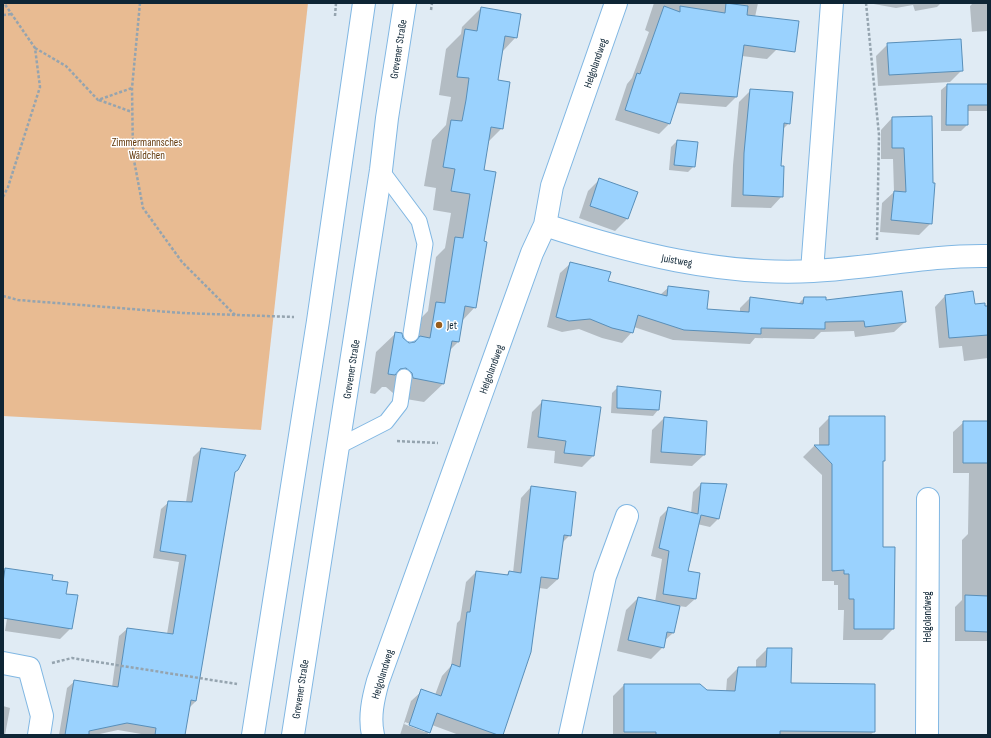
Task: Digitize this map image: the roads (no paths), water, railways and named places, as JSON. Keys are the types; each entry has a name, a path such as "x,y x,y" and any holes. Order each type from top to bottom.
{"street":[{"path":"253,735 318,321 364,3"},
{"name":"Grevener Straße","path":"293,735 382,170 387,118 405,3"},
{"name":"Helgolandweg","path":"373,735 371,716 378,681 532,253 545,225 552,186 616,3"},
{"path":"812,271 832,3"},
{"name":"Juistweg","path":"545,225 599,242 686,262 737,269 812,271 880,265 934,258 988,256"},
{"name":"Helgolandweg","path":"927,735 928,499"},
{"path":"570,735 605,576 627,516"},
{"path":"3,663 29,668 42,716 39,735"}],"lane":[{"path":"382,170 419,221 425,244 411,334"},
{"path":"339,446 386,422 400,404 404,377"}],"place":[{"name":"Jet","path":"439,325"}],"park label":[{"name":"Zimmermannsches Wäldchen","path":"147,148"}]}
